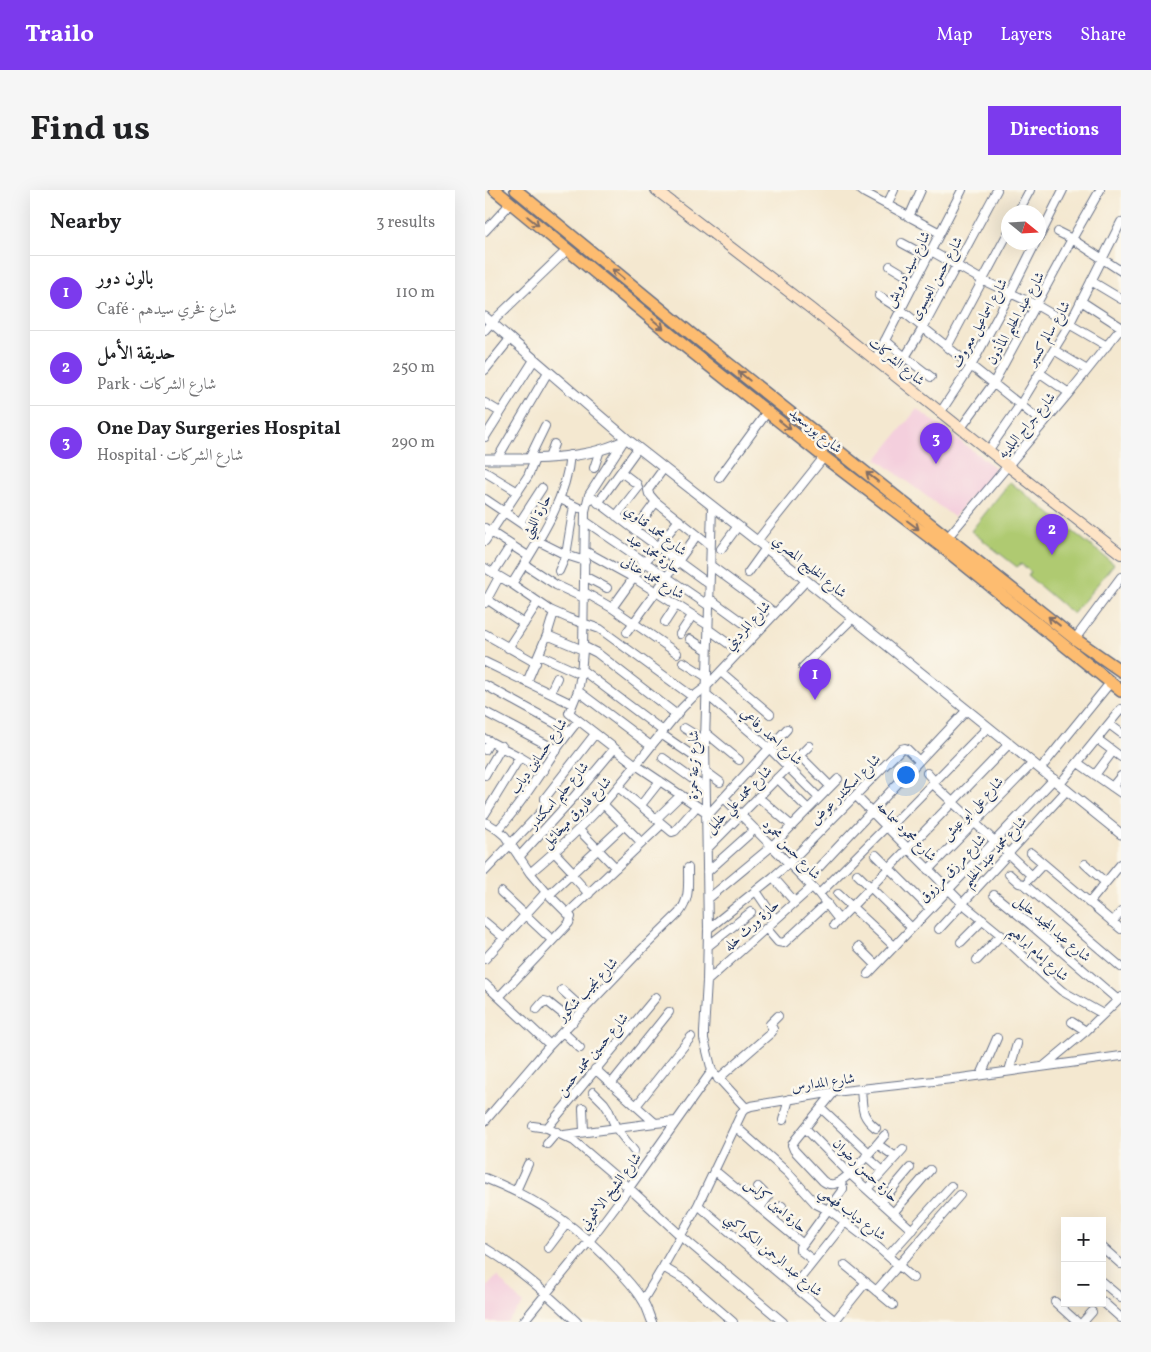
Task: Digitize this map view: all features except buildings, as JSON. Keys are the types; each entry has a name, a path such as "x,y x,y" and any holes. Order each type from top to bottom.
{"main road":[{"name":"شارع بورسعيد","path":"495,190 682,344 824,457 941,546 1121,691"},
{"name":"شارع بورسعيد","path":"516,190 690,333 1075,638 1121,671"},
{"name":"شارع الشركات","path":"656,190 810,308 1007,466 1121,554"}],"street":[{"path":"861,190 940,233"},
{"path":"887,205 893,190"},
{"path":"909,217 921,190"},
{"name":"شارع سيد درويش","path":"875,360 962,190"},
{"name":"شارع حسن العيسوى","path":"894,375 957,267 997,190"},
{"path":"1022,205 1030,190"},
{"path":"1046,224 1063,190"},
{"name":"شارع عبد الحليم المأذون","path":"961,428 993,384 1100,190"},
{"path":"485,231 511,203"},
{"name":"شارع سالم كسبر","path":"989,451 1069,325 1121,222"},
{"path":"1059,232 1121,271"},
{"path":"902,243 1036,305 1107,346"},
{"path":"947,347 1001,245"},
{"path":"485,330 488,320 568,249"},
{"name":"شارع اسماعيل معروف","path":"941,412 971,366 1033,250"},
{"path":"891,266 915,281"},
{"path":"1091,281 1121,299"},
{"path":"879,296 901,310 1043,423"},
{"path":"1081,301 1121,328"},
{"name":"شارع الخليج المصري","path":"488,320 625,441 639,448 766,548 1121,834"},
{"name":"شارع جراج البلديه","path":"948,537 1121,328"},
{"path":"485,370 510,339"},
{"path":"885,340 931,377"},
{"path":"1054,350 1087,370"},
{"path":"486,433 534,360"},
{"path":"497,459 548,372"},
{"path":"1040,373 1069,393"},
{"path":"485,404 500,412"},
{"path":"719,478 768,411"},
{"path":"485,541 488,530 505,512 528,476 532,459 545,426"},
{"path":"485,459 549,458 600,450 625,441"},
{"path":"625,441 589,495 585,512 583,648 578,691 569,713 614,749 706,814 724,798 787,729"},
{"path":"549,458 554,444"},
{"path":"598,502 639,448"},
{"path":"594,468 600,450"},
{"name":"حارة الليثي","path":"512,584 560,499 567,476 570,455"},
{"path":"757,541 824,457"},
{"path":"664,468 648,490 649,494 656,502 710,545"},
{"path":"616,516 637,490 638,486 621,472"},
{"path":"486,474 518,492"},
{"path":"520,522 541,488"},
{"name":"شارع محمد قناوي","path":"589,495 709,584"},
{"path":"485,499 528,528"},
{"path":"560,499 585,512"},
{"path":"635,530 656,502"},
{"path":"559,571 567,555 575,506"},
{"name":"شارع ترعة حمزة","path":"712,506 705,732 708,946 704,1024 704,1039 712,1071"},
{"path":"612,608 645,562 679,520"},
{"name":"حارة محمد عيد","path":"585,521 645,562 757,633"},
{"path":"721,549 738,526"},
{"path":"488,530 528,556"},
{"path":"627,632 697,535"},
{"path":"537,541 585,562"},
{"path":"511,545 486,600 524,624"},
{"path":"748,573 766,548"},
{"name":"شارع محمد عنانى","path":"585,551 634,578 676,605 740,652"},
{"path":"524,564 557,585 612,608 677,652"},
{"path":"710,565 775,613"},
{"path":"485,568 554,612 600,629 693,697"},
{"path":"584,576 607,588"},
{"path":"1075,638 1121,577"},
{"name":"شارع المرديني","path":"662,732 693,697 706,690 806,581"},
{"path":"507,648 538,602"},
{"path":"665,622 676,605"},
{"path":"527,682 538,659 554,612"},
{"path":"680,634 692,616"},
{"path":"803,667 853,618"},
{"path":"485,634 507,648 581,672 662,732 705,767 720,782"},
{"path":"547,635 597,653 677,714"},
{"path":"690,639 707,650"},
{"path":"485,662 573,704"},
{"path":"683,662 707,677"},
{"path":"721,672 770,714"},
{"path":"550,694 557,678"},
{"name":"شارع على ابو عيش","path":"928,870 975,823 1037,766 1110,683"},
{"path":"485,685 569,731"},
{"name":"شارع احمد رفاعي","path":"706,690 789,767 819,798"},
{"path":"578,691 651,746"},
{"path":"1061,784 1121,709"},
{"path":"805,881 967,710"},
{"path":"485,712 557,750"},
{"name":"شارع حسانين دياب","path":"498,830 543,771 578,720"},
{"path":"1109,724 1121,733"},
{"path":"819,894 934,783 988,727"},
{"path":"684,728 705,741"},
{"name":"شارع فاروق ميخائيل","path":"531,873 579,830 619,786 662,732"},
{"path":"705,732 739,760"},
{"path":"485,871 544,809 546,805 545,798 595,734"},
{"path":"1097,739 1121,757"},
{"path":"485,750 488,740 520,756 543,771"},
{"path":"852,907 1009,744"},
{"path":"486,772 502,746"},
{"name":"شارع محمد علي خليل","path":"707,849 809,746"},
{"name":"شارع حليم اسكندر","path":"519,857 573,798 614,749"},
{"name":"شارع اسكندر عوض","path":"708,930 789,863 901,749 907,749 919,761"},
{"path":"1095,775 1113,751"},
{"path":"485,814 520,756"},
{"path":"799,756 830,786"},
{"path":"663,758 705,788"},
{"path":"1078,762 1121,793"},
{"path":"927,774 953,802 1032,876"},
{"path":"1112,787 1121,776"},
{"path":"777,778 808,809"},
{"path":"708,899 772,846 838,779"},
{"path":"641,806 660,781"},
{"name":"شارع مرزق مرزوق","path":"868,974 995,842 1061,784"},
{"name":"شارع محمد عبد الحليم","path":"939,929 1008,854 1061,784"},
{"path":"619,786 671,832 697,806"},
{"path":"568,914 642,843 681,795"},
{"name":"شارع محمود سماحه","path":"856,796 963,904"},
{"path":"758,797 792,826"},
{"name":"شارع حسن محمود","path":"724,798 819,894 827,903 836,923 852,907"},
{"path":"603,804 642,843"},
{"path":"485,822 498,830 511,844 548,894 571,918 569,923 499,996"},
{"path":"485,959 525,915 623,825"},
{"path":"707,872 755,829"},
{"path":"579,830 616,868"},
{"path":"555,852 589,894"},
{"path":"1031,853 1121,929"},
{"path":"876,855 930,909"},
{"path":"1024,884 1043,864"},
{"path":"1085,864 1105,882"},
{"path":"1089,903 1121,864"},
{"name":"شارع نجيب شكور","path":"485,1121 488,1111 685,906 688,895 688,868"},
{"path":"857,874 912,928"},
{"path":"1009,874 1019,883 1024,884 1121,967"},
{"path":"773,877 795,902"},
{"name":"حارة ورث خله","path":"707,981 812,887"},
{"path":"756,891 775,920"},
{"path":"501,892 552,940"},
{"path":"838,894 894,946"},
{"name":"شارع عبد المجيد خليل","path":"994,896 1119,999"},
{"path":"766,928 778,942 784,943 827,903"},
{"name":"شارع إمام ابراهيم","path":"963,904 1001,935 1054,984 1079,1002 1103,1014"},
{"path":"708,946 751,912"},
{"path":"1112,922 1121,912"},
{"path":"961,942 983,920"},
{"path":"485,922 504,938"},
{"path":"977,960 1001,935"},
{"path":"858,947 876,965"},
{"path":"485,984 551,1045"},
{"path":"562,990 584,1010"},
{"name":"شارع حسين محمد حسن","path":"547,1128 656,997"},
{"path":"1043,1067 1086,1031 1119,999"},
{"path":"537,1009 545,1001 549,1002 573,1022"},
{"path":"611,1084 669,1012"},
{"path":"719,1079 773,1030 770,1024 778,1016"},
{"path":"1072,1022 1086,1031"},
{"path":"563,1032 580,1048"},
{"path":"636,1106 691,1037"},
{"path":"981,1075 997,1038"},
{"path":"1009,1071 1017,1044"},
{"name":"شارع المدارس","path":"745,1108 861,1088 981,1075 1121,1056"},
{"path":"595,1069 655,1123"},
{"path":"643,1300 698,1205 745,1108 712,1071"},
{"name":"شارع الشيخ الاشموني","path":"523,1322 629,1188 712,1071"},
{"path":"861,1088 864,1115 868,1122 876,1128"},
{"path":"593,1092 604,1103 616,1128 635,1151"},
{"path":"834,1092 793,1143 794,1150 823,1181 829,1185 850,1174 885,1135"},
{"path":"783,1120 789,1099"},
{"path":"583,1108 584,1132"},
{"path":"821,1108 883,1171"},
{"path":"547,1144 560,1134 676,1122"},
{"path":"533,1126 547,1128 574,1142 783,1322"},
{"name":"شارع دياب فهمي","path":"735,1126 788,1173 817,1204 845,1222 889,1256 913,1278"},
{"name":"حارة حسن رضوان","path":"805,1128 850,1174 912,1230"},
{"path":"877,1144 896,1157"},
{"path":"867,1189 903,1149"},
{"path":"517,1191 528,1164"},
{"path":"881,1202 910,1168"},
{"name":"حارة امين كرلس","path":"714,1170 803,1244 800,1250 814,1261"},
{"path":"893,1213 930,1170"},
{"path":"485,1178 517,1191 533,1200 589,1240 643,1300 652,1322"},
{"path":"803,1244 843,1189 843,1187 836,1183"},
{"path":"889,1256 951,1186"},
{"path":"758,1187 768,1197 760,1208"},
{"path":"876,1291 960,1196"},
{"name":"شارع عبد الرحمن الكواكبي","path":"698,1205 834,1322"},
{"path":"772,1218 782,1206"},
{"path":"793,1286 845,1222"},
{"path":"548,1248 567,1223"},
{"path":"905,1238 915,1246"},
{"path":"485,1248 547,1294 577,1322"},
{"path":"1106,1251 1121,1264"},
{"path":"845,1265 893,1305"},
{"path":"663,1267 685,1280 733,1322"},
{"path":"834,1322 866,1282"},
{"path":"1106,1285 1121,1298"},
{"path":"1055,1302 1077,1322"},
{"path":"1106,1305 1121,1318"},
{"path":"1083,1322 1092,1312"}],"shaded area":[{"path":"917,409 996,468 954,517 877,459"},
{"path":"497,1276 523,1304 507,1322 485,1322 485,1289"}],"green space":[{"path":"1010,482 1114,564 1073,614 1028,576 1031,572 1021,564 1017,567 971,531"}],"place":[{"name":"One Day Surgeries Hospital","path":"936,464"},
{"name":"حديقة الأمل","path":"1052,555"},
{"name":"بالون دور","path":"815,700"}]}
